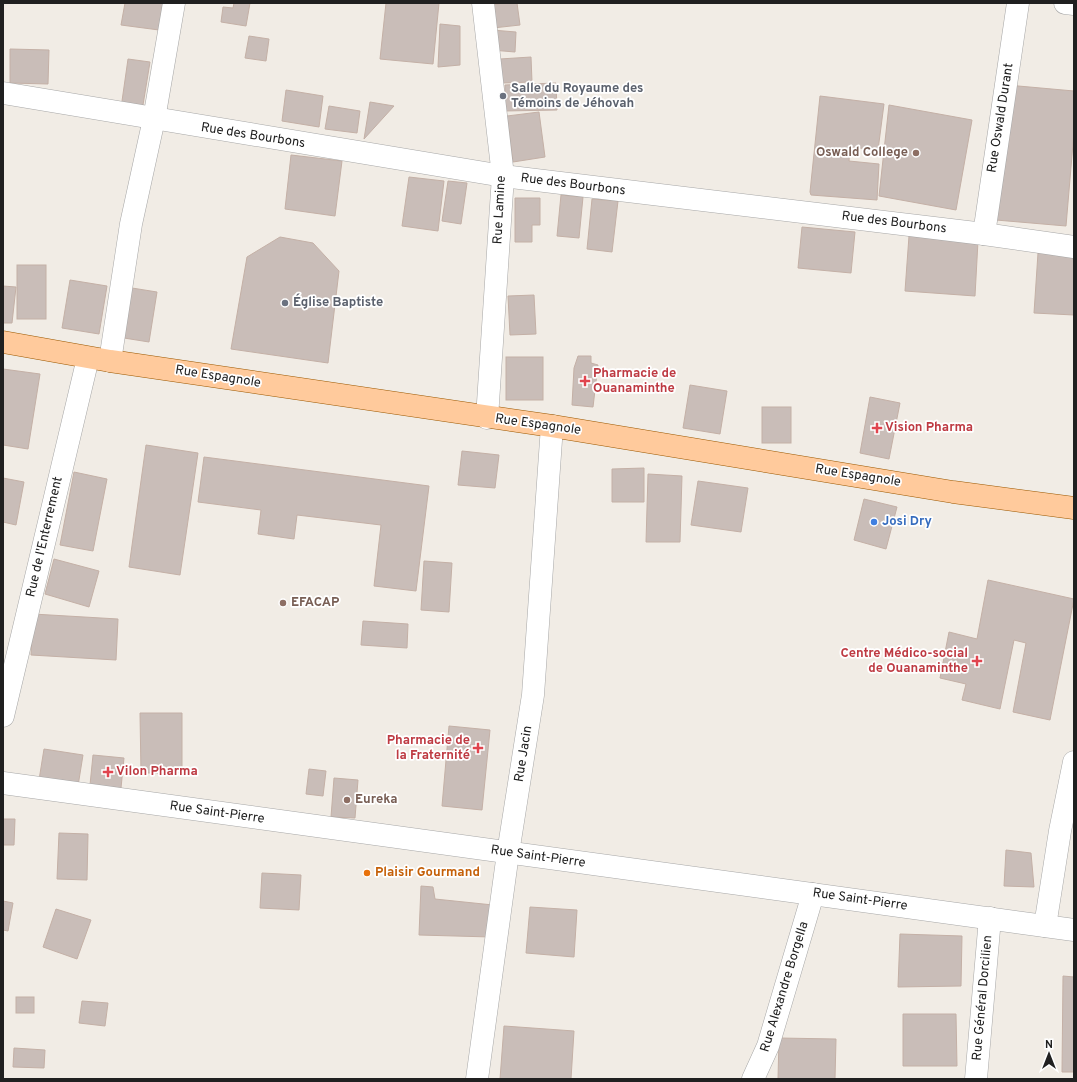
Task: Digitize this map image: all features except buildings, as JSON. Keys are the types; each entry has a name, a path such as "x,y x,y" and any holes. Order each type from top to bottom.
{"main road":[{"name":"Rue Espagnole","path":"3,342 88,358 487,418 552,426 953,492 1074,508"}],"street":[{"path":"110,361 131,224 154,120 174,3"},
{"name":"Rue Lamine","path":"483,3 503,176 487,418"},
{"name":"Rue Oswald Durant","path":"984,234 1018,3"},
{"path":"1064,3 1074,4"},
{"name":"Rue des Bourbons","path":"3,93 154,120 503,176 984,234 1074,247"},
{"name":"Rue de l'Enterrement","path":"3,716 88,358"},
{"name":"Rue Jacin","path":"477,1079 508,853 533,695 552,426"},
{"path":"1045,926 1060,831 1074,762"},
{"name":"Rue Saint-Pierre","path":"3,783 1074,930"},
{"name":"Rue Alexandre Borgella","path":"753,1079 768,1046 813,894"},
{"name":"Rue Général Dorcilien","path":"976,1079 990,918"}],"place":[{"name":"Salle du Royaume des Témoins de Jéhovah","path":"503,96"},
{"name":"Oswald College","path":"916,153"},
{"name":"Église Baptiste","path":"285,303"},
{"name":"Pharmacie de Ouanaminthe","path":"585,381"},
{"name":"Vision Pharma","path":"877,428"},
{"name":"Josi Dry","path":"874,522"},
{"name":"EFACAP","path":"283,603"},
{"name":"Centre Médico-social de Ouanaminthe","path":"977,661"},
{"name":"Pharmacie de la Fraternité","path":"478,748"},
{"name":"Vilon Pharma","path":"108,772"},
{"name":"Eureka","path":"347,800"},
{"name":"Plaisir Gourmand","path":"367,873"}]}
